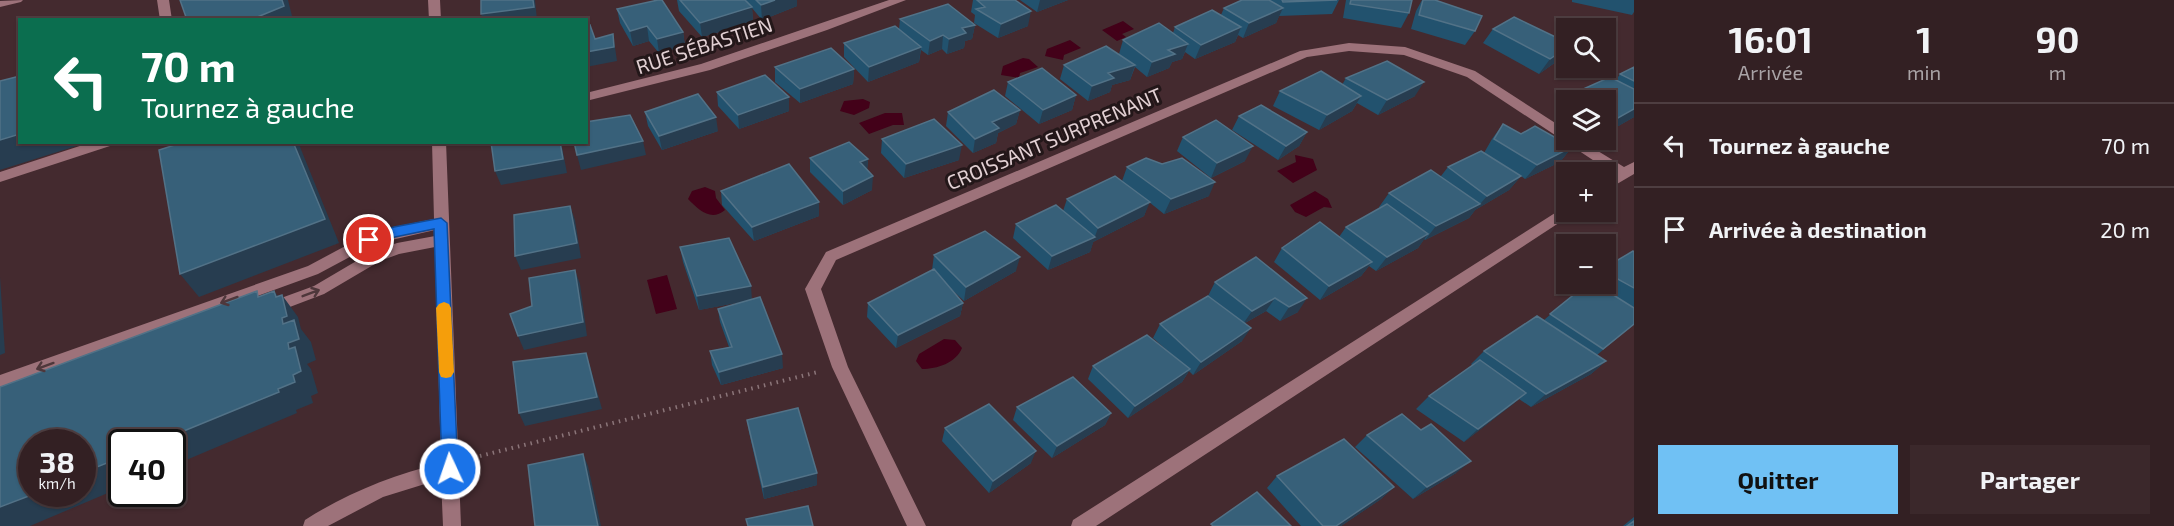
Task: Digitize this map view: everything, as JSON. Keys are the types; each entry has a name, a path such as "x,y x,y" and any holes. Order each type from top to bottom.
{"street":[{"path":"0,4 17,0"},
{"path":"163,0 166,18"},
{"path":"434,0 435,18"},
{"name":"RUE SÉBASTIEN","path":"588,97 642,87 683,75 900,0"},
{"name":"CROISSANT SURPRENANT","path":"917,526 840,367 813,289 831,256 1304,54 1349,46 1405,51 1471,74 1556,129"},
{"path":"0,177 102,144"},
{"path":"440,144 441,240 452,526"},
{"path":"1590,150 1629,171 1616,179"},
{"path":"1080,526 1556,217"},
{"path":"0,382 313,270 369,240 394,232 441,223"},
{"path":"252,315 319,290 375,258 397,249 441,240"},
{"path":"312,526 333,511 391,485 450,469"}],"path":[{"path":"480,456 818,372"}],"shaded area":[{"path":"1123,21 1134,29 1122,34 1126,37 1117,41 1102,30"},
{"path":"1070,40 1081,48 1064,55 1063,60 1045,56 1047,49"},
{"path":"1023,58 1029,59 1038,67 1020,73 1019,78 1001,75 1003,66"},
{"path":"863,99 870,102 869,108 854,115 840,111 844,101"},
{"path":"885,113 902,113 904,125 893,125 869,134 859,123"},
{"path":"1295,155 1313,159 1317,170 1293,183 1277,171 1296,162"},
{"path":"705,187 715,191 716,198 725,210 710,215 688,199 692,191"},
{"path":"1315,191 1328,199 1332,208 1324,207 1306,217 1295,212 1290,205"},
{"path":"667,275 677,309 656,314 647,280"},
{"path":"944,339 955,340 962,348 959,353 945,364 922,369 916,361 919,354"}],"building":[{"path":"180,0 282,0 284,6 255,18 186,18"},
{"path":"481,0 533,0 534,7 481,14"},
{"path":"662,0 683,32 657,39 647,26 630,31 617,9"},
{"path":"680,0 745,0 752,7 700,23"},
{"path":"756,0 775,0 761,5"},
{"path":"977,0 1015,0 1031,11 1001,24 976,9 985,7"},
{"path":"1242,0 1269,0 1283,8 1249,23 1224,8"},
{"path":"1282,0 1337,0 1283,2"},
{"path":"1351,0 1412,0 1409,13 1350,4"},
{"path":"1423,0 1435,0 1482,16 1475,31 1419,15"},
{"path":"948,4 975,25 962,28 966,33 949,39 943,35 930,41 900,19"},
{"path":"1212,10 1241,27 1201,45 1175,27"},
{"path":"1514,17 1556,37 1556,55 1550,59 1493,29"},
{"path":"1159,23 1188,44 1168,50 1175,54 1152,62 1123,40"},
{"path":"590,25 595,39 613,34 614,47 588,52 588,26"},
{"path":"895,26 921,47 869,67 844,43"},
{"path":"1106,46 1135,65 1108,73 1114,78 1092,86 1064,65"},
{"path":"831,48 854,69 800,89 775,67"},
{"path":"1387,61 1424,82 1387,100 1346,78"},
{"path":"1634,67 1634,81 1620,74"},
{"path":"1042,68 1076,95 1043,110 1008,82"},
{"path":"1321,71 1361,96 1327,115 1280,91"},
{"path":"765,75 789,97 738,115 717,92"},
{"path":"18,76 18,135 0,140 0,81"},
{"path":"1612,78 1634,89 1634,109 1618,118 1616,117 1616,90 1581,90"},
{"path":"994,90 1020,110 992,122 999,128 975,139 948,112"},
{"path":"698,94 716,117 659,136 645,112"},
{"path":"1261,105 1307,132 1286,146 1239,116"},
{"path":"630,115 643,141 577,155 574,144 588,144 588,122"},
{"path":"934,119 962,145 906,164 882,139"},
{"path":"1216,120 1253,146 1217,163 1183,137"},
{"path":"1503,124 1521,134 1535,126 1556,138 1556,150 1566,150 1537,165 1494,139"},
{"path":"849,142 868,159 860,162 873,176 843,191 810,158"},
{"path":"178,144 294,144 325,219 180,274 159,150"},
{"path":"491,144 560,144 563,159 495,171"},
{"path":"1481,151 1521,176 1487,196 1448,167"},
{"path":"1146,158 1162,164 1182,158 1215,182 1171,199 1127,167"},
{"path":"789,164 819,202 752,227 721,191"},
{"path":"1431,170 1480,204 1436,226 1389,193"},
{"path":"1115,176 1150,202 1098,228 1067,199"},
{"path":"1387,204 1428,234 1387,257 1346,227"},
{"path":"1056,205 1095,237 1052,256 1016,224"},
{"path":"570,206 577,243 515,256 514,215"},
{"path":"1320,222 1372,262 1329,286 1282,248"},
{"path":"985,231 1020,257 966,287 934,255"},
{"path":"729,238 751,286 697,296 680,247"},
{"path":"1634,252 1634,288 1616,278 1616,259"},
{"path":"1256,257 1307,298 1289,307 1275,298 1252,311 1215,282"},
{"path":"934,269 963,303 898,335 868,303"},
{"path":"575,270 583,322 518,336 510,314 532,306 529,278"},
{"path":"257,291 258,297 274,291 276,297 282,295 287,316 282,318 283,324 294,320 299,339 288,343 289,349 295,347 301,371 293,375 295,382 278,389 279,392 186,430 108,429 108,463 96,467 96,429 18,429 18,500 0,507 0,387"},
{"path":"1575,294 1612,294 1634,308 1634,324 1603,349 1550,314"},
{"path":"1208,296 1251,328 1201,362 1160,324"},
{"path":"760,297 782,354 719,372 710,351 732,347 718,309"},
{"path":"1537,316 1606,361 1546,394 1484,351"},
{"path":"1147,335 1190,369 1135,406 1093,366"},
{"path":"586,353 597,397 519,413 513,362"},
{"path":"1480,360 1526,393 1478,429 1429,396"},
{"path":"1073,377 1111,413 1057,446 1017,407"},
{"path":"989,404 1036,451 993,481 945,428"},
{"path":"798,408 817,473 763,487 747,420"},
{"path":"1402,414 1421,430 1431,424 1471,461 1427,487 1367,435"},
{"path":"1344,439 1394,487 1336,526 1323,526 1277,476"},
{"path":"583,454 598,526 535,526 528,465"},
{"path":"1257,492 1291,526 1213,526 1211,524"},
{"path":"808,506 813,526 748,526 746,519"}],"slow traffic":[{"path":"444,308 446,372"}],"route":[{"path":"369,240 394,232 441,223 450,469"}]}
